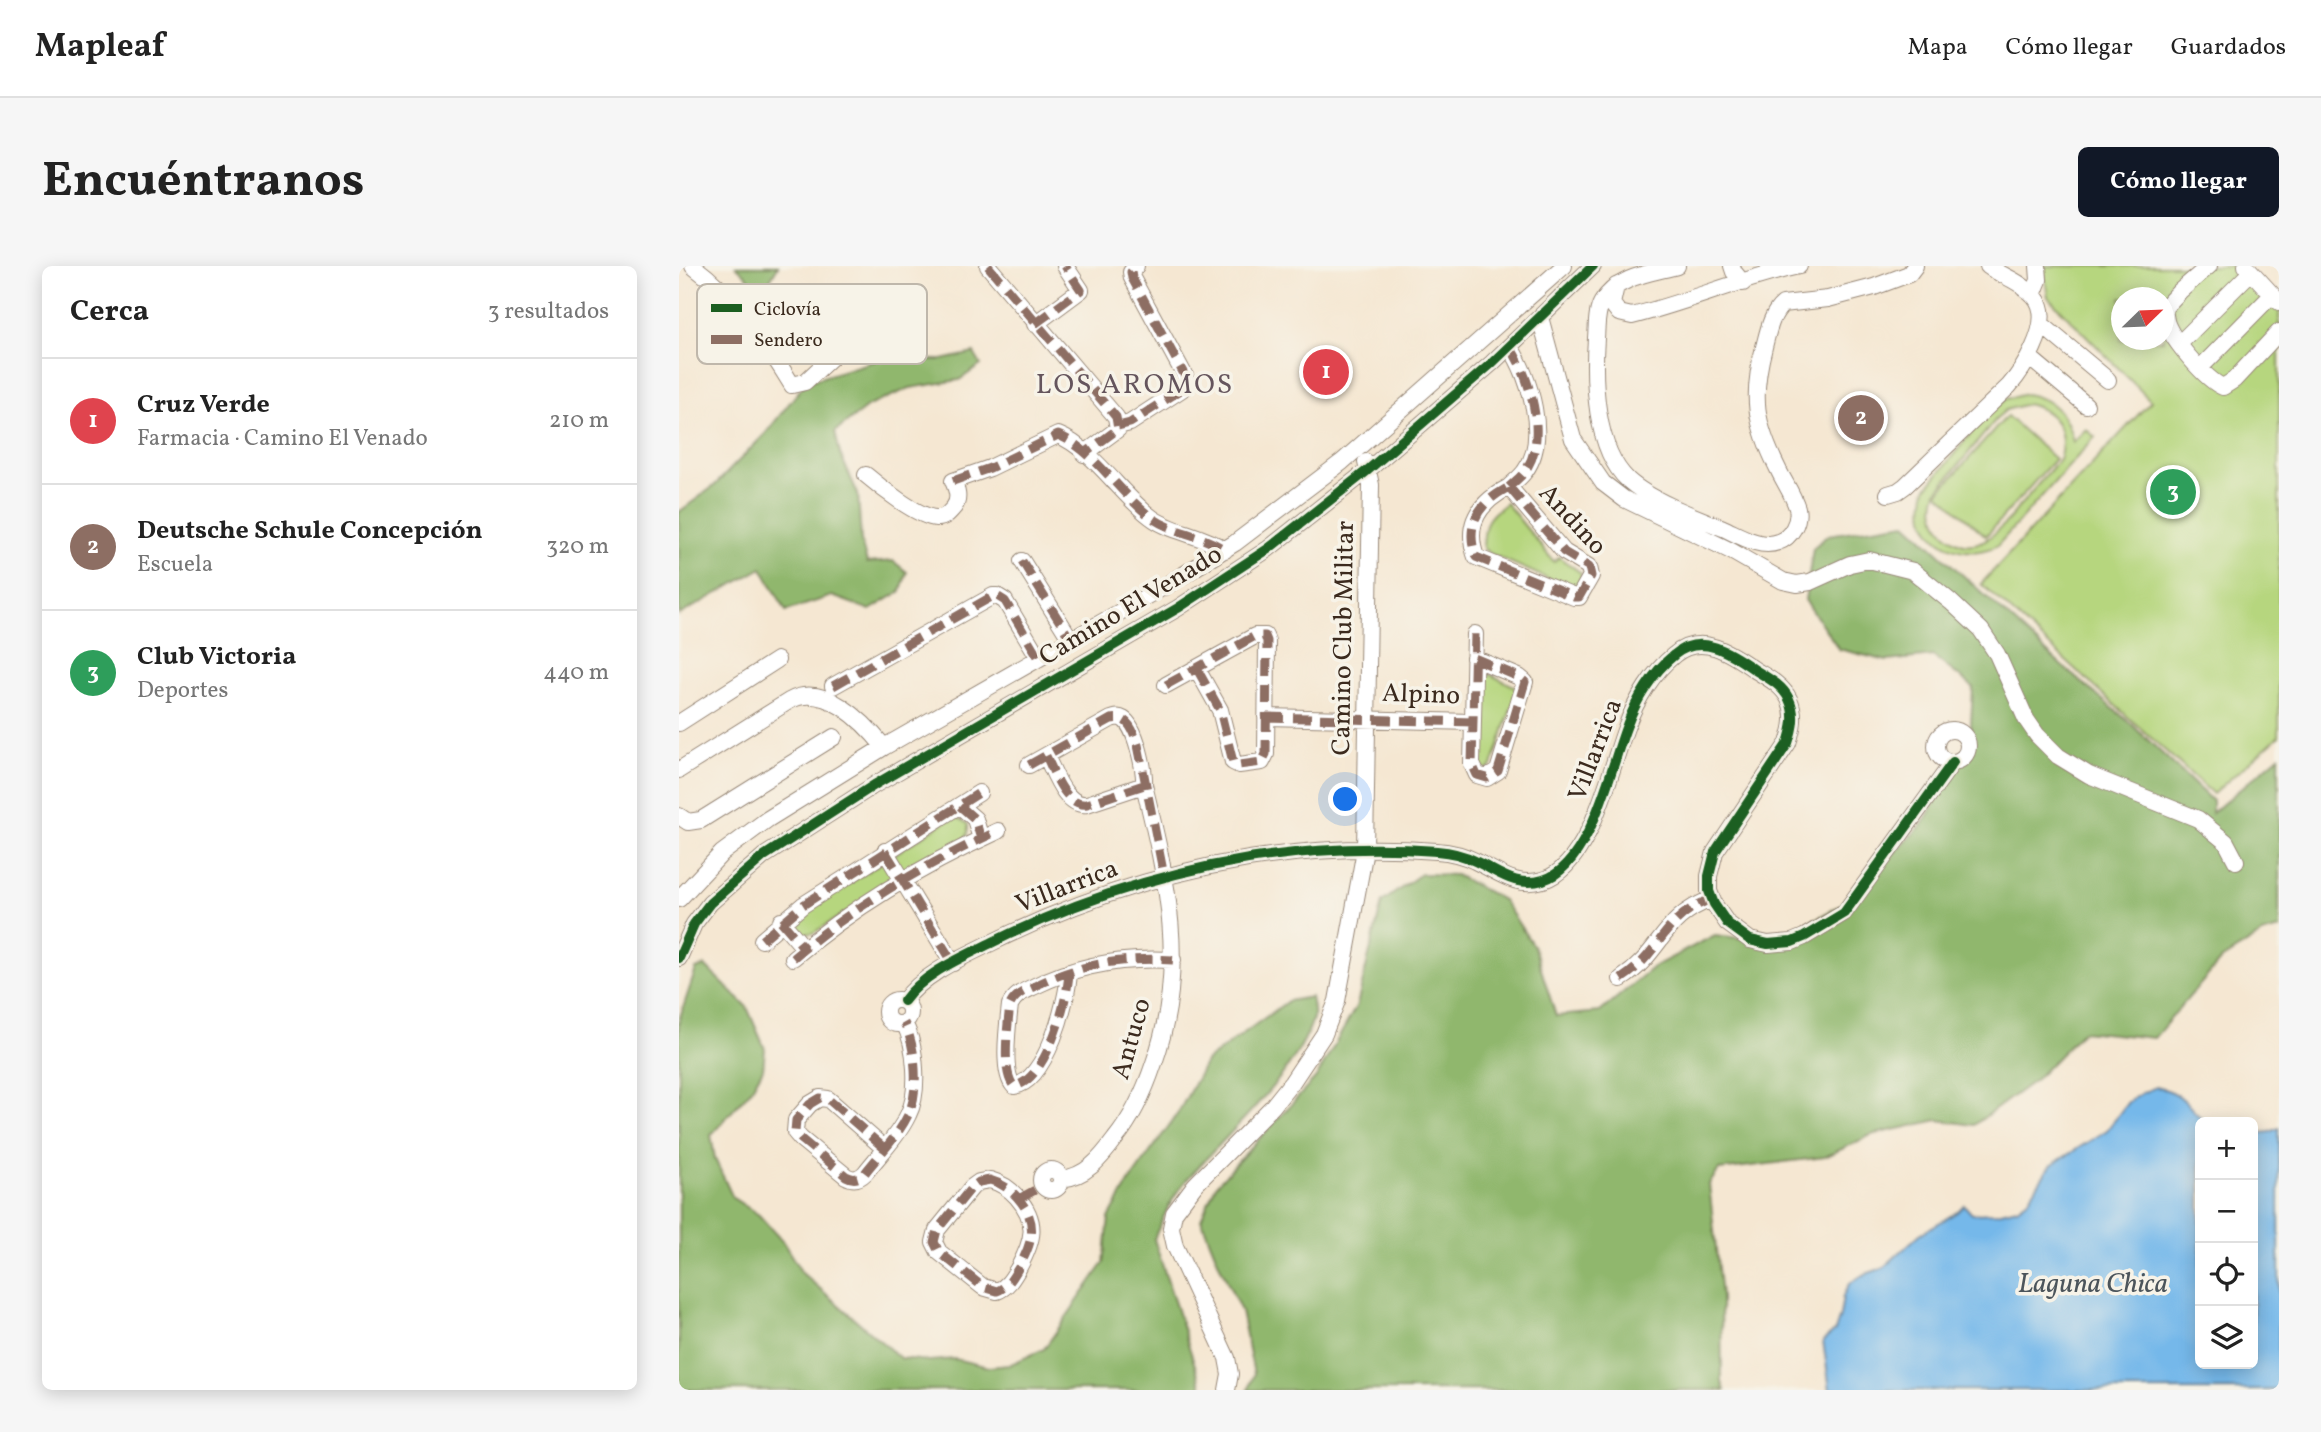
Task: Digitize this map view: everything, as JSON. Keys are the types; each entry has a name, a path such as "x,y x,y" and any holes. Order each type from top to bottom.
{"street":[{"path":"988,266 1116,417 1118,426"},
{"path":"1035,324 1081,290 1065,266"},
{"path":"1084,454 1118,426 1135,420 1182,389 1186,383 1185,376 1132,278 1131,272 1136,266"},
{"name":"Camino El Venado","path":"679,899 707,867 743,836 884,747 1225,550 1360,446 1564,266"},
{"name":"Camino El Venado","path":"679,958 688,935 701,914 733,881 782,844 876,784 1198,596 1288,534 1368,470 1510,346 1593,266"},
{"path":"1677,266 1640,275 1616,286 1601,303 1594,378 1603,432 1617,465 1627,479 1692,516 1767,544 1787,537 1795,525 1797,512 1763,439 1758,420 1756,388 1759,366 1773,317 1783,304 1828,299 1874,287 1909,274 1915,266"},
{"path":"1732,266 1743,283"},
{"path":"1616,286 1612,304 1619,313 1632,316 1743,283 1769,272 1799,266"},
{"path":"1888,494 1905,486 2009,386 2020,374 2029,357 2041,324 2041,309 2033,295 2011,273 1988,266"},
{"path":"2033,295 2039,280 2038,266"},
{"path":"2209,266 2179,291 2164,308 2167,325 2215,384 2223,387 2229,384 2279,332"},
{"path":"702,268 716,284"},
{"path":"2180,343 2249,269 2276,298 2200,368"},
{"path":"1540,317 1573,439 1603,483 1624,499 1731,551 1783,581 1797,584 1810,582 1850,564 1869,560 1913,571 1981,630 2006,673 2026,719 2058,755 2089,775 2198,819 2226,842 2236,861"},
{"path":"2041,324 2108,380"},
{"name":"Andino","path":"1509,487 1564,552 1588,567 1591,576 1579,597 1476,557 1473,523 1476,513 1525,472 1533,456 1535,417 1532,393 1521,363 1510,346"},
{"path":"2029,357 2086,405"},
{"path":"779,364 792,385 805,382 824,364"},
{"path":"866,475 902,502 934,518 945,516 957,503 957,490 953,481 990,468 1054,436 1063,437 1153,519 1211,541 1225,550"},
{"name":"Camino Club Militar","path":"1227,1390 1230,1374 1227,1358 1175,1246 1171,1228 1174,1213 1195,1185 1272,1107 1306,1062 1324,1034 1337,1001 1365,850 1371,485 1360,446"},
{"path":"1022,561 1071,640"},
{"path":"832,686 993,596 1005,601 1039,658"},
{"path":"1474,658 1525,682 1498,771 1490,778 1477,775 1473,768 1473,722 1474,658 1475,634"},
{"path":"1166,685 1196,668 1255,636 1263,635 1267,644 1266,717 1264,760 1260,763 1236,765 1230,757 1220,710 1196,668"},
{"name":"Villarrica","path":"884,1148 905,1122 912,1103 914,1052 904,1023 910,1014 904,1001 920,984 953,963 1050,916 1164,876 1219,863 1305,851 1434,851 1459,854 1521,883 1544,880 1558,873 1570,861 1590,828 1609,783 1627,723 1643,693 1668,660 1681,649 1696,645 1711,646 1730,653 1778,685 1790,702 1794,719 1788,743 1715,852 1709,876 1711,898"},
{"path":"679,723 777,660"},
{"path":"679,769 803,695 822,698 854,714 884,747"},
{"name":"Alpino","path":"1266,717 1473,722"},
{"name":"Antuco","path":"1019,1199 1042,1186 1041,1177 1047,1170 1056,1171 1061,1179 1078,1175 1093,1166 1120,1133 1135,1109 1161,1039 1169,1005 1173,960 1171,918 1144,785 1145,774 1134,735 1125,719 1111,719 1046,756"},
{"path":"679,816 688,822 701,820 834,737"},
{"path":"1029,765 1046,756 1069,798 1077,804 1087,804 1144,785"},
{"path":"862,761 876,784"},
{"path":"1621,979 1639,966 1683,912 1711,898 1727,923 1741,935 1759,943 1776,945 1792,942 1816,932 1844,913 1853,902 1953,762"},
{"path":"761,940 781,921 885,851 979,793"},
{"path":"960,806 975,819 981,839"},
{"path":"781,921 799,953 902,880 998,831"},
{"path":"885,851 953,963"},
{"path":"1069,972 1063,1011 1051,1041 1030,1077 1019,1086 1014,1086 1009,1082 1007,1068 1011,1000 1019,993 1069,972 1113,961 1173,960"},
{"path":"828,1099 884,1148 862,1176 850,1178 801,1139 795,1132 797,1117 812,1101 828,1099"},
{"path":"984,1181 996,1182 1019,1199 1030,1215 1032,1235 1017,1270 1009,1284 1002,1289 992,1291 983,1287 936,1247 937,1230 976,1184 984,1181"}],"green space":[{"path":"736,266 778,266 768,284 755,284"},
{"path":"2043,266 2242,266 2279,304 2279,736 2213,794 1981,584 2151,401 2048,297"},
{"path":"974,353 981,365 959,380 910,388 868,406 835,432 840,454 858,494 861,541 867,563 893,561 907,572 901,591 870,610 832,596 786,611 762,568 679,615 679,512 714,486 765,434 806,382 865,364 927,364 927,360 942,360"},
{"path":"2026,394 2036,396 2052,404 2063,416 2073,442 2086,429 2095,437 1998,545 1976,551 1954,549 1935,537 1928,528 1923,510 1926,489 1987,413 2006,399","holes":["2027,404 2037,407 2057,424 2062,440 2059,460 2007,521 1988,538 1978,543 1956,541 1944,532 1936,518 1934,502 1937,491 2006,410"]},
{"path":"2007,416 2055,459 1986,536 1938,493"},
{"path":"1506,503 1554,562 1559,557 1581,573 1577,586 1569,588 1483,548 1487,521"},
{"path":"1906,523 2062,666 2128,721 2212,801 2212,813 2279,756 2279,929 2262,934 2221,960 2154,1038 2083,1031 2035,1080 1974,1125 1938,1120 1871,1135 1825,1157 1719,1170 1709,1184 1721,1296 1722,1382 1725,1390 1248,1390 1254,1374 1241,1311 1201,1219 1216,1185 1316,1078 1357,1005 1382,902 1421,874 1456,875 1503,900 1534,947 1556,1016 1600,1012 1653,967 1715,935 1774,942 1841,905 1922,825 1970,741 1973,687 1933,656 1887,661 1839,649 1805,600 1813,548 1828,535"},
{"path":"1485,672 1514,686 1517,691 1492,766 1487,770 1482,769 1476,749 1481,747 1484,693 1478,691 1481,674"},
{"path":"954,816 968,824 965,840 813,933 801,934 795,925 795,920 800,915"},
{"path":"705,966 747,1007 765,1049 763,1069 751,1090 711,1135 715,1159 733,1198 759,1215 783,1242 802,1273 900,1358 929,1361 955,1359 989,1367 1009,1365 1044,1349 1104,1263 1109,1218 1129,1182 1178,1113 1207,1060 1288,1001 1311,997 1313,1018 1292,1061 1257,1105 1184,1183 1154,1239 1203,1390 679,1390 679,1020 696,969"}],"water":[{"name":"Laguna Chica","path":"2156,1087 2175,1093 2201,1117 2195,1117 2195,1369 2258,1369 2258,1133 2279,1128 2279,1390 1830,1390 1823,1341 1835,1331 1843,1296 1849,1284 1863,1275 1883,1268 1920,1234 1964,1205 1972,1214 1997,1213 2017,1208 2028,1200 2050,1166 2107,1130 2128,1102"}],"marked path":[{"path":"988,266 1116,417 1118,429 1084,454"},
{"path":"1035,324 1081,290 1065,266"},
{"path":"1118,426 1130,423 1182,389 1186,383 1185,376 1132,278 1131,272 1136,266"},
{"path":"1509,487 1523,473 1532,458 1536,442 1530,391 1510,347"},
{"path":"953,481 990,468 1058,435 1083,450 1151,517 1225,550"},
{"path":"1509,487 1564,552 1589,567 1591,576 1579,597 1476,557 1472,534 1477,515 1490,499 1509,487"},
{"path":"1022,561 1071,640"},
{"path":"833,686 993,596 1005,601 1039,658"},
{"path":"1474,658 1519,677 1525,682 1498,771 1487,778 1477,775 1472,764 1475,634"},
{"path":"1166,685 1255,636 1265,636 1266,754 1262,762 1239,765 1233,762 1220,710 1197,669"},
{"path":"1266,717 1473,722"},
{"path":"1029,765 1111,719 1117,718 1126,722 1138,745 1164,876"},
{"path":"1046,756 1061,787 1072,800 1079,803 1087,804 1144,785"},
{"path":"762,940 803,905 979,793"},
{"path":"960,806 975,819 981,839"},
{"path":"793,958 891,887 998,831"},
{"path":"885,851 953,963"},
{"path":"1621,979 1635,969 1682,915 1712,899"},
{"path":"781,921 804,948"},
{"path":"1069,972 1060,1019 1045,1056 1026,1081 1014,1086 1008,1071 1006,1048 1010,1005 1017,995 1052,978 1068,972 1085,967 1119,961 1173,960"},
{"path":"884,1148 828,1099 820,1098 810,1104 796,1120 795,1132 801,1139 846,1176 856,1178 865,1173 899,1130 912,1105 914,1056 904,1023"},
{"path":"990,1180 1014,1194 1024,1206 1031,1223 1030,1240 1024,1258 1010,1281 997,1291 983,1287 939,1252 934,1242 937,1230 972,1187 979,1182 990,1180"},
{"path":"1019,1199 1042,1186"}],"cycle path":[{"path":"679,958 694,924 710,903 764,856 876,784 1178,608 1268,549 1368,470 1492,363 1593,266"},
{"path":"904,1001 933,974 1046,918 1100,897 1209,866 1321,850 1437,851 1466,857 1516,880 1543,880 1560,871 1574,856 1586,835 1640,696 1674,655 1695,645 1705,645 1726,652 1770,679 1786,694 1793,710 1788,743 1715,852 1709,876 1709,891 1714,904 1727,923 1750,940 1768,944 1792,942 1844,913 1953,762"}],"place":[{"name":"Cruz Verde","path":"1326,372"},
{"name":"Deutsche Schule Concepción","path":"1861,418"},
{"name":"Club Victoria","path":"2173,492"}],"district":[{"name":"LOS AROMOS","path":"1135,385"}]}
